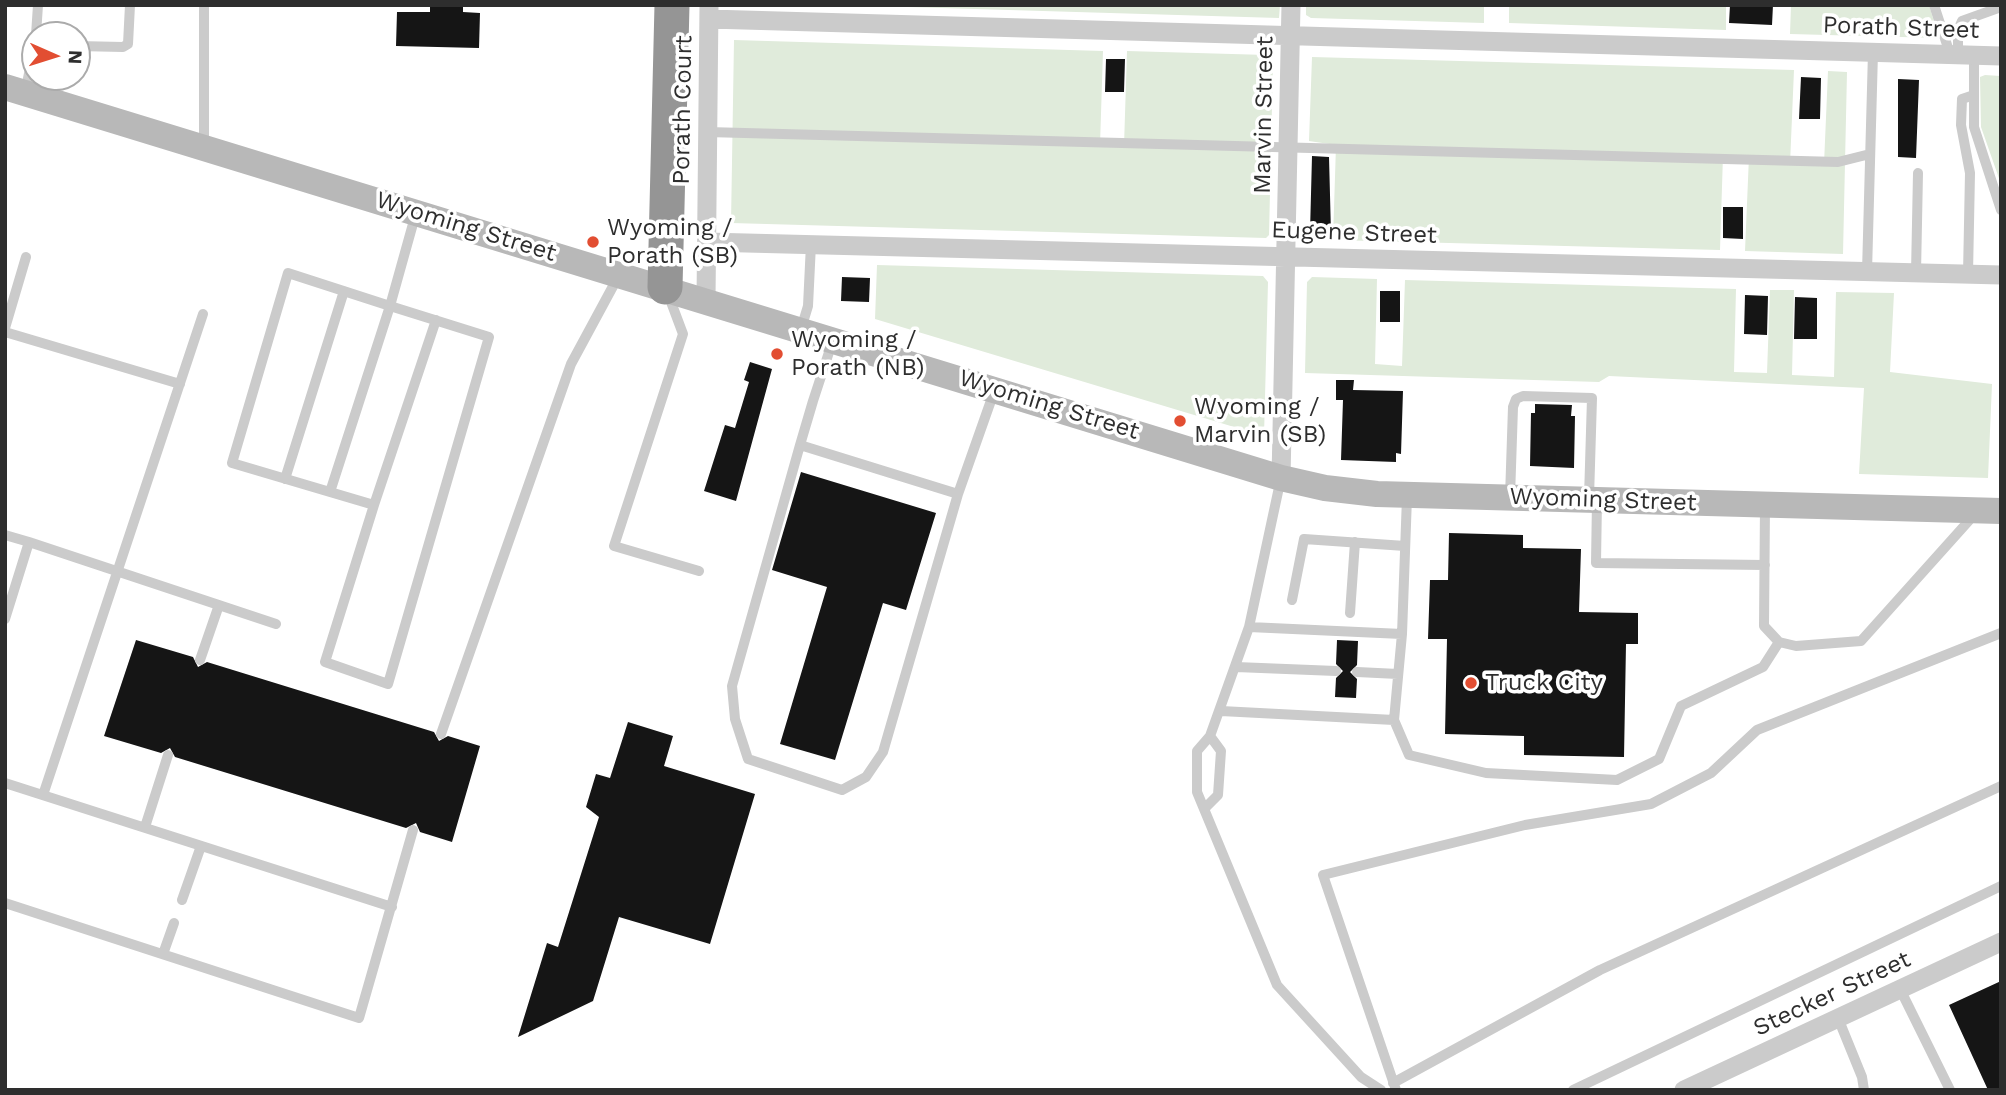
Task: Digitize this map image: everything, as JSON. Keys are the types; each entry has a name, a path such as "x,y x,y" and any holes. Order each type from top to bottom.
{"highway":[{"path":"666,287 673,5"}],"main road":[{"name":"Wyoming Street","path":"15,90 801,328 1281,478 1351,492 1407,495 1989,510"}],"street":[{"name":"Marvin Street","path":"1281,478 1292,5"},
{"name":"Porath Street","path":"709,12 1291,36 2001,56"},
{"name":"Porath Court","path":"706,299 709,12"},
{"name":"Eugene Street","path":"707,242 2001,275"},
{"name":"Stecker Street","path":"1684,1090 2001,942"}],"lane":[{"path":"91,46 123,47 128,44 130,5"},
{"path":"204,5 204,149"},
{"path":"1934,5 1961,55 1974,95 1974,127 2001,210"},
{"path":"1961,55 1958,30 1962,21 2001,7"},
{"path":"1867,272 1873,52"},
{"path":"1968,274 1970,173 1961,125 1962,99 1974,95"},
{"path":"707,132 1838,162 1870,155"},
{"path":"1916,273 1918,173"},
{"path":"330,492 390,306 416,212"},
{"path":"801,328 808,306 811,244"},
{"path":"26,257 5,330 180,384"},
{"path":"374,505 232,463 288,273 390,306 436,320 489,337 388,684 325,662 436,320"},
{"path":"442,734 572,364 620,273"},
{"path":"666,287 683,334 614,545 699,571"},
{"path":"285,479 344,291"},
{"path":"43,795 203,314"},
{"path":"834,339 800,445 732,686 736,719 748,758 842,790 866,777 883,752 958,494 995,389"},
{"path":"1510,498 1513,407 1516,399 1523,396 1592,398 1595,562 1765,565"},
{"path":"800,445 958,494"},
{"path":"1281,478 1249,627 1221,711 1210,736 1198,751 1197,792 1277,985 1361,1077 1381,1090"},
{"path":"1407,495 1402,635 1394,720 1409,755 1486,773 1617,780 1659,759 1681,706 1763,667 1779,642"},
{"path":"1765,504 1764,626 1779,642 1797,646 1861,641 1989,510"},
{"path":"5,535 276,624"},
{"path":"1292,600 1304,539 1405,546"},
{"path":"5,619 29,542"},
{"path":"1350,613 1354,542"},
{"path":"200,660 219,605"},
{"path":"1249,627 1402,635"},
{"path":"2001,633 1757,730 1711,774 1651,804 1525,825 1324,875 1394,1086 1601,970 2001,786"},
{"path":"1236,667 1336,671"},
{"path":"1357,672 1398,674"},
{"path":"1221,711 1394,720"},
{"path":"1205,808 1218,795 1220,751 1210,736"},
{"path":"145,827 168,755"},
{"path":"5,783 392,907"},
{"path":"5,902 359,1018 413,830"},
{"path":"182,900 201,846"},
{"path":"1573,1090 2001,886"},
{"path":"163,954 174,923"},
{"path":"1900,989 1950,1090"},
{"path":"1838,1018 1862,1077 1864,1090"}],"green space":[{"path":"840,5 1280,5 1279,18"},
{"path":"1306,5 1484,5 1484,23 1311,18 1306,15"},
{"path":"1509,5 1726,5 1726,30 1509,23"},
{"path":"1791,5 1929,5 1939,38 1790,34"},
{"path":"734,40 1103,51 1100,145 1124,146 1127,51 1267,55 1273,62 1269,235 1266,238 731,223"},
{"path":"1312,57 1794,70 1790,164 1824,164 1828,71 1847,72 1843,254 1745,251 1749,156 1723,155 1720,250 1333,240 1336,145 1309,141"},
{"path":"2001,76 2001,184 1981,127 1980,77"},
{"path":"877,265 1263,276 1268,282 1264,436 875,319"},
{"path":"1312,277 1377,279 1375,364 1402,366 1405,280 1736,289 1734,372 1767,373 1770,290 1794,290 1792,375 1834,377 1836,292 1894,293 1890,372 1992,384 1988,478 1859,474 1864,388 1609,376 1599,382 1305,373 1307,282"}],"building":[{"path":"430,5 463,5 463,12 480,13 479,48 396,46 397,12 430,12"},
{"path":"1730,5 1773,5 1772,25 1729,23"},
{"path":"1106,59 1125,59 1124,92 1105,92"},
{"path":"1801,77 1821,78 1820,119 1799,119"},
{"path":"1898,79 1919,80 1916,158 1898,157"},
{"path":"1312,156 1329,157 1331,233 1310,232"},
{"path":"1723,207 1743,207 1743,239 1723,238"},
{"path":"842,277 870,278 869,302 841,301"},
{"path":"1380,291 1400,291 1400,322 1380,322"},
{"path":"1745,295 1768,296 1767,335 1744,334"},
{"path":"1795,297 1817,298 1817,339 1794,339"},
{"path":"750,362 772,369 736,501 704,491 725,425 735,428 749,382 744,380"},
{"path":"1336,380 1354,380 1353,390 1403,391 1401,454 1396,453 1396,462 1341,460 1343,400 1336,400"},
{"path":"1535,404 1572,405 1571,416 1575,416 1574,468 1530,466 1531,413 1535,413"},
{"path":"801,472 936,513 906,610 883,603 835,760 780,744 827,587 772,570"},
{"path":"1449,533 1523,535 1523,548 1581,549 1579,612 1638,613 1638,644 1626,644 1624,757 1524,755 1524,736 1445,734 1447,639 1428,639 1430,580 1448,580"},
{"path":"136,640 193,657 198,667 207,662 434,732 439,741 448,736 480,746 452,842 420,832 416,823 406,828 175,757 170,748 161,753 104,736"},
{"path":"1337,640 1358,641 1357,665 1350,672 1357,679 1356,698 1335,697 1336,678 1343,671 1336,664"},
{"path":"628,722 673,736 664,766 755,794 710,944 619,917 593,1001 518,1037 547,943 558,947 599,817 586,807 596,774 610,778"},
{"path":"2001,981 2001,1090 1988,1090 1949,1005"}],"place":[{"name":"Wyoming / Porath (SB)","path":"593,242"},
{"name":"Wyoming / Porath (NB)","path":"777,354"},
{"name":"Wyoming / Marvin (SB)","path":"1180,421"},
{"name":"Truck City","path":"1471,683"}]}
